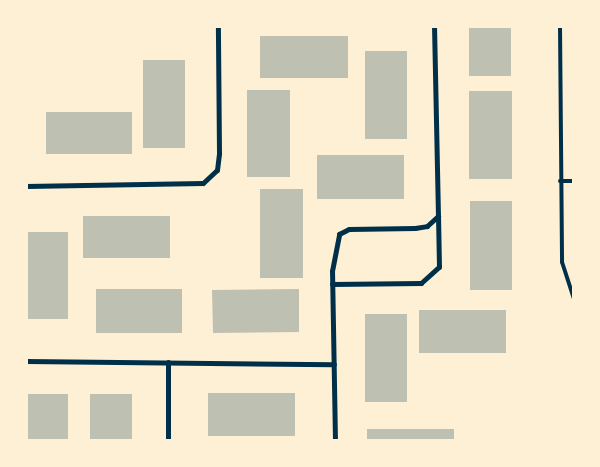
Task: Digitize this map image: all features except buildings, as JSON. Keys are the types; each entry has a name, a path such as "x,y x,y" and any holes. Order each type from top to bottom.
{"street":[{"path":"26,186 202,183 218,170 218,26"},
{"path":"332,284 421,283 439,267 434,26"},
{"path":"334,441 332,284 339,234 349,229 415,228 427,226 438,216"},
{"path":"26,361 334,364"},
{"path":"168,362 168,441"}],"lane":[{"path":"560,26 562,262 574,299"},
{"path":"560,181 574,181"}]}
